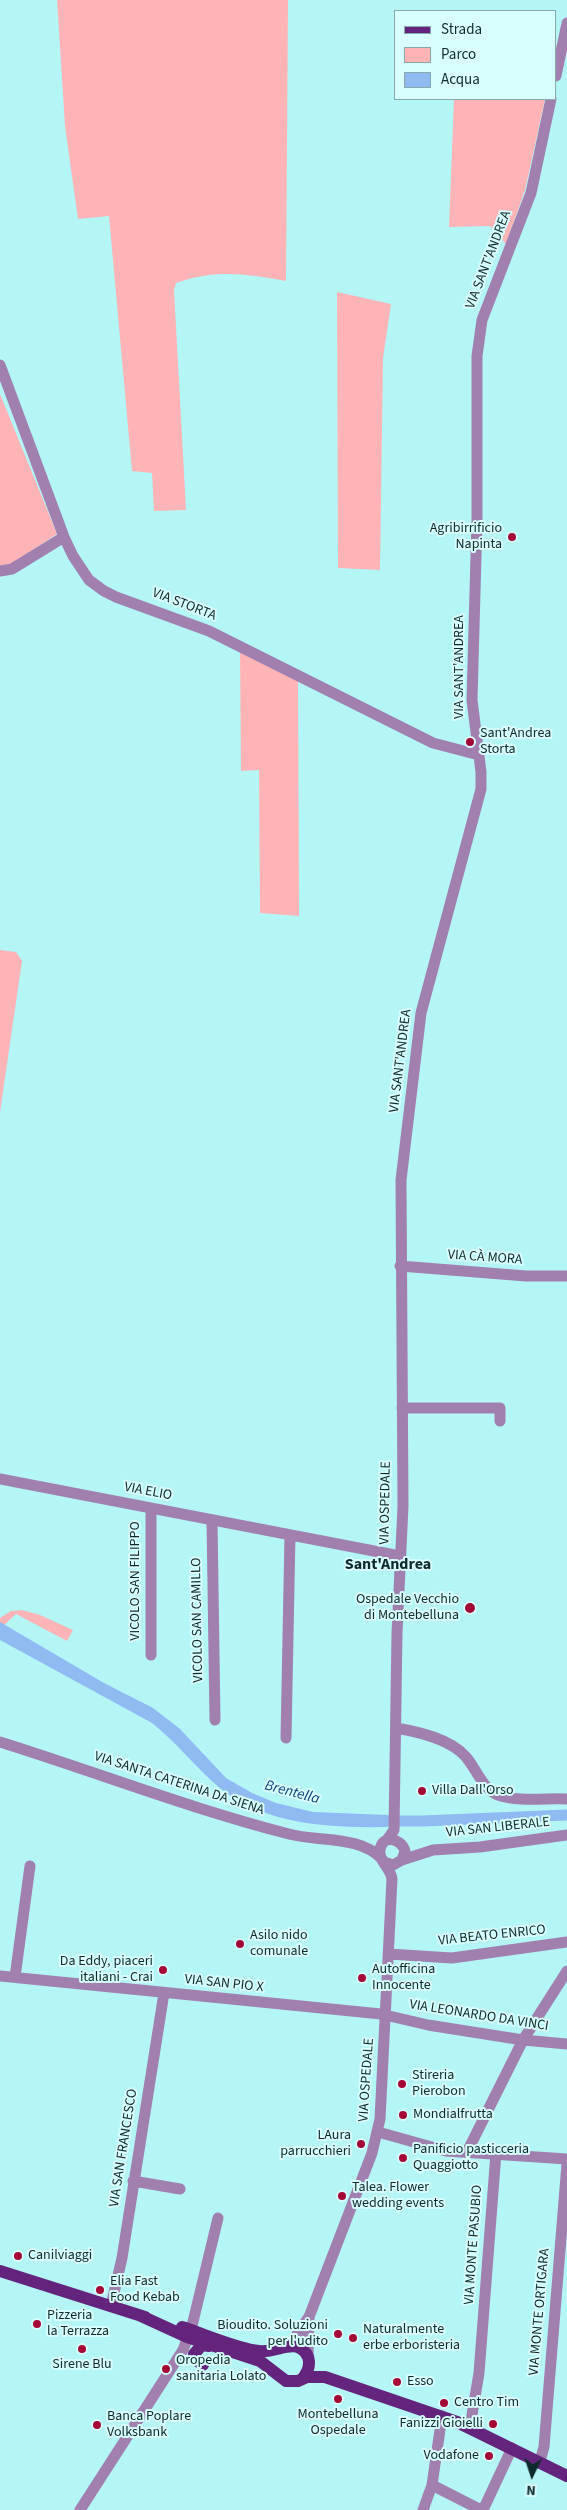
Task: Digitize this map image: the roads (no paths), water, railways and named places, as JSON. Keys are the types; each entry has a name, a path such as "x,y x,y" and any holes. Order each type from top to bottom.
{"main road":[{"path":"0,2271 139,2315 189,2333 245,2348 258,2351 300,2348 325,2377"},
{"path":"189,2333 209,2346"},
{"path":"203,2366 195,2359 194,2354 202,2345 260,2361 280,2378 292,2382 303,2378 325,2377 470,2427 567,2476"},
{"path":"276,2373 273,2361 284,2348"},
{"path":"303,2378 307,2373 309,2359"}],"street":[{"path":"557,71 567,22"},
{"name":"VIA SANT'ANDREA","path":"400,1266 401,1180 421,1013 481,790 472,700 476,530 477,356 482,320 531,193 551,100"},
{"name":"VIA STORTA","path":"0,365 64,537 84,574 104,591 209,630 433,743 479,755"},
{"path":"0,571 12,569 64,537"},
{"name":"VIA CÀ MORA","path":"400,1266 526,1276 567,1276"},
{"name":"VIA OSPEDALE","path":"393,1841 403,1498 400,1266"},
{"path":"402,1408 500,1408 500,1421"},
{"name":"VIA ELIO","path":"0,1479 400,1556"},
{"name":"VICOLO SAN FILIPPO","path":"151,1508 151,1655"},
{"name":"VICOLO SAN CAMILLO","path":"212,1520 215,1720"},
{"path":"286,1738 290,1535"},
{"path":"396,1728 418,1733 452,1745 465,1755 488,1787 498,1795 526,1798 567,1798"},
{"name":"VIA SANTA CATERINA DA SIENA","path":"0,1742 106,1775 227,1818 298,1836 364,1846 382,1860"},
{"name":"VIA SAN LIBERALE","path":"401,1861 433,1850 480,1847 567,1835"},
{"path":"393,1841 405,1850 401,1861 393,1865 382,1860 379,1851 393,1841"},
{"name":"VIA SANTA CATERINA DA SIENA","path":"350,1843 393,1841"},
{"name":"VIA SAN LIBERALE","path":"393,1841 433,1850"},
{"name":"VIA OSPEDALE","path":"309,2359 309,2317 378,2132 382,2105 392,1883 390,1871 382,1860"},
{"name":"VIA OSPEDALE","path":"392,1883 401,1861"},
{"path":"15,1977 30,1866"},
{"name":"VIA BEATO ENRICO","path":"389,1954 452,1958 567,1942"},
{"path":"467,2152 523,2040 567,1971"},
{"name":"VIA SAN PIO X","path":"0,1976 386,2015"},
{"name":"VIA SAN FRANCESCO","path":"111,2306 122,2258 164,1993"},
{"name":"VIA LEONARDO DA VINCI","path":"386,2015 428,2025 523,2040 567,2044"},
{"path":"378,2132 428,2148 567,2159"},
{"name":"VIA MONTE PASUBIO","path":"470,2427 479,2373 496,2153"},
{"name":"VIA MONTE ORTIGARA","path":"540,2462 544,2446 567,2164"},
{"path":"133,2181 180,2189"},
{"path":"80,2510 174,2363 189,2333 218,2218"},
{"path":"284,2348 309,2317"},
{"path":"174,2363 183,2356 203,2366"},
{"path":"423,2510 432,2486 442,2416"},
{"path":"432,2486 482,2510 512,2448"}],"water":[{"path":"0,1622 104,1683 153,1708 180,1729 226,1778 252,1793 276,1803 313,1812 388,1815 387,1827 318,1825 273,1815 252,1807 232,1796 213,1782 152,1723 0,1640"}],"waterway":[{"name":"Brentella","path":"386,1821 567,1815"}],"place":[{"name":"Agribirrificio Napinta","path":"512,537"},
{"name":"Sant'Andrea Storta","path":"470,742"},
{"name":"Ospedale Vecchio di Montebelluna","path":"470,1608"},
{"name":"Villa Dall'Orso","path":"422,1791"},
{"name":"Asilo nido comunale","path":"240,1944"},
{"name":"Da Eddy, piaceri italiani - Crai","path":"163,1970"},
{"name":"Autofficina Innocente","path":"362,1978"},
{"name":"Stireria Pierobon","path":"402,2084"},
{"name":"Mondialfrutta","path":"403,2115"},
{"name":"LAura parrucchieri","path":"361,2144"},
{"name":"Panificio pasticceria Quaggiotto","path":"403,2158"},
{"name":"Talea. Flower wedding events","path":"342,2196"},
{"name":"Canilviaggi","path":"18,2256"},
{"name":"Elia Fast Food Kebab","path":"100,2290"},
{"name":"Pizzeria la Terrazza","path":"37,2324"},
{"name":"Bioudito. Soluzioni per l'udito","path":"338,2334"},
{"name":"Naturalmente erbe erboristeria","path":"353,2338"},
{"name":"Sirene Blu","path":"82,2349"},
{"name":"Oropedia sanitaria Lolato","path":"166,2369"},
{"name":"Esso","path":"397,2382"},
{"name":"Montebelluna Ospedale","path":"338,2399"},
{"name":"Centro Tim","path":"444,2403"},
{"name":"Fanizzi Gioielli","path":"493,2424"},
{"name":"Banca Poplare Volksbank","path":"97,2425"},
{"name":"Vodafone","path":"489,2456"}],"district":[{"name":"Sant'Andrea","path":"388,1565"}]}
